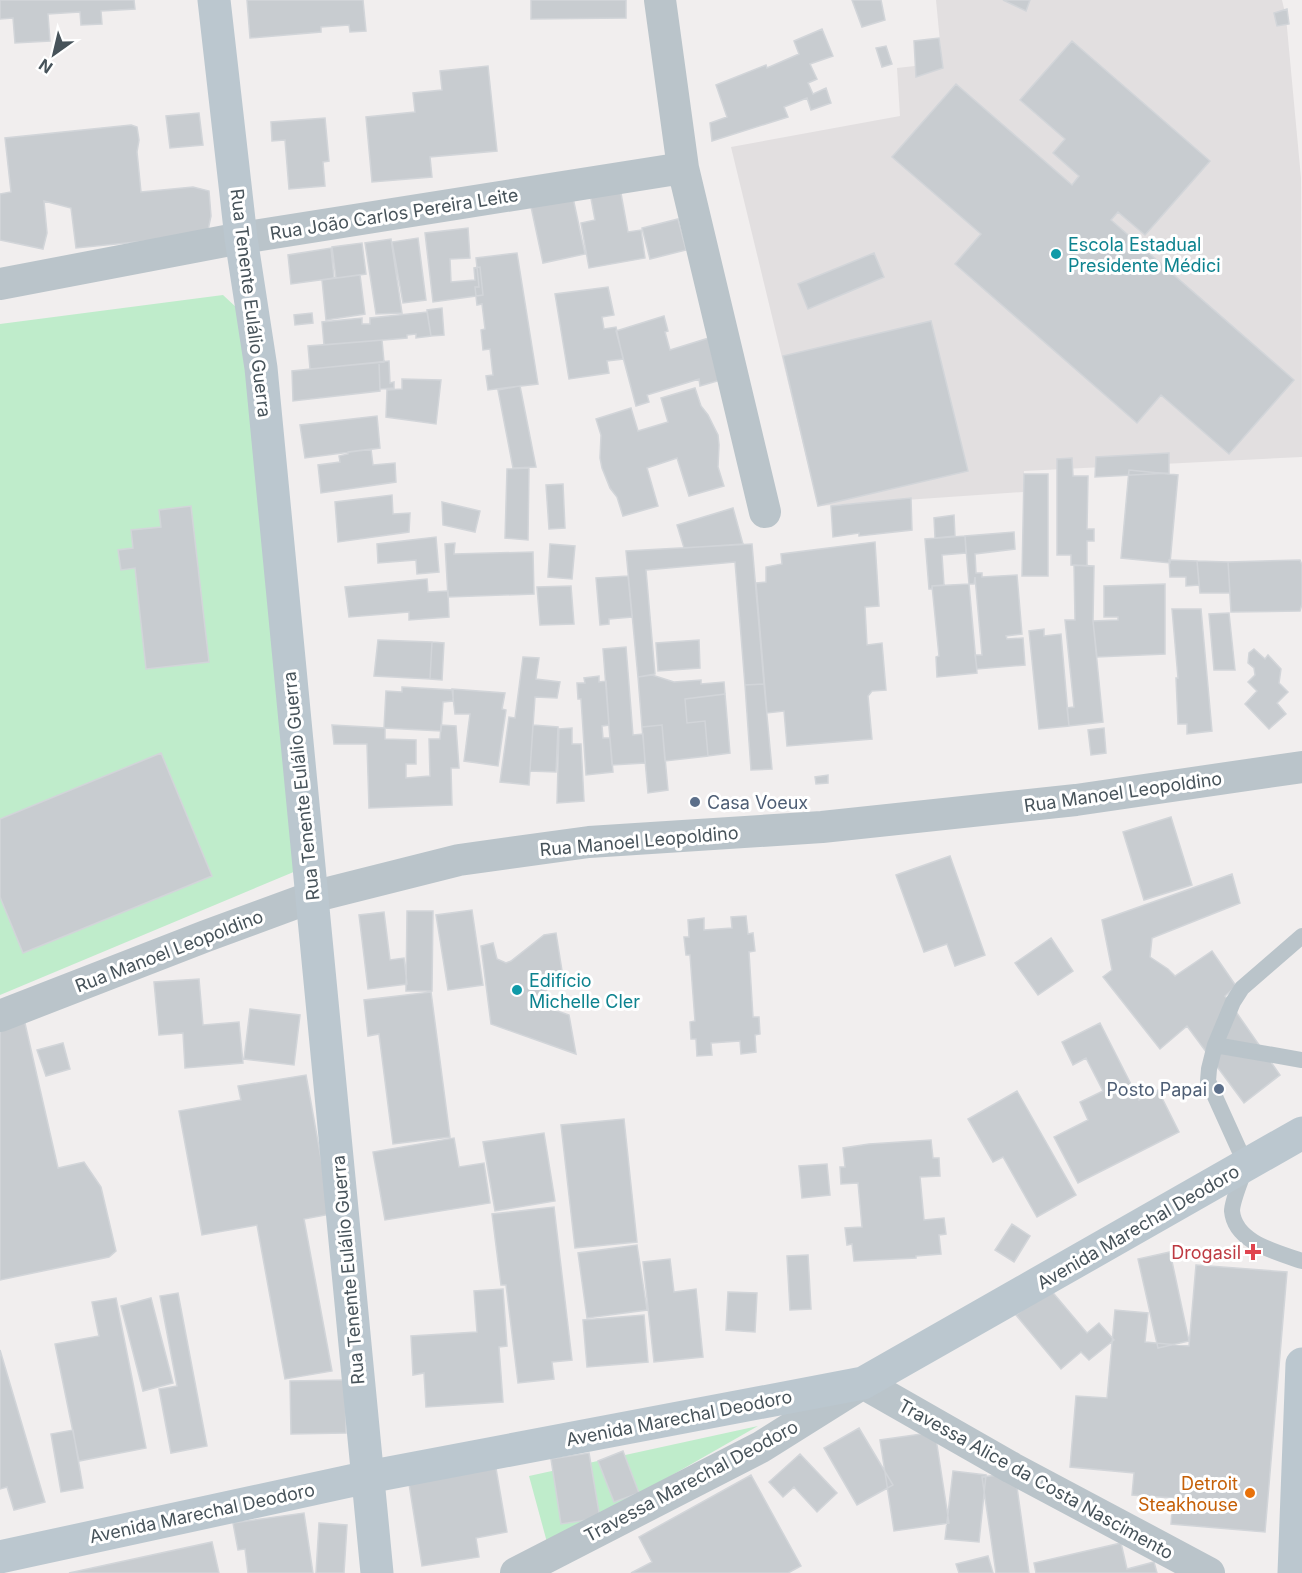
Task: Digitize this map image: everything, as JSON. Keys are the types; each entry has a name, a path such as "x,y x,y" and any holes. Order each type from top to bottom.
{"main road":[{"name":"Rua Tenente Eulálio Guerra","path":"214,0 242,238 261,368 377,1573"},
{"name":"Avenida Marechal Deodoro","path":"0,1557 368,1477 863,1383 1302,1133"},
{"path":"1294,1573 1302,1364"}],"street":[{"path":"660,0 683,168 765,512"},
{"name":"Rua João Carlos Pereira Leite","path":"0,284 242,238 683,168"},
{"name":"Rua Manoel Leopoldino","path":"0,1016 312,897 459,860 589,842 822,827 1076,800 1302,767"},
{"name":"Travessa Marechal Deodoro","path":"516,1573 761,1447 863,1383"},
{"name":"Travessa Alice da Costa Nascimento","path":"863,1383 1012,1468 1209,1573"}],"lane":[{"path":"1302,936 1242,988 1233,1002 1215,1045 1208,1081 1246,1165 1232,1209 1238,1229 1260,1245 1302,1261"},
{"path":"1215,1045 1302,1060"}],"shaded area":[{"path":"936,0 1282,0 1286,17 1301,178 1302,457 1024,471 1023,492 818,506 731,147 900,116 897,68 942,63"}],"green space":[{"path":"223,295 252,322 296,871 0,995 0,324"},
{"path":"758,1426 548,1546 529,1476"}],"building":[{"path":"0,0 134,0 135,9 101,11 102,24 81,25 80,12 48,14 50,41 15,43 13,18 0,19"},
{"path":"247,0 363,0 366,31 350,32 349,25 321,27 321,32 250,38"},
{"path":"531,0 626,0 626,18 531,19"},
{"path":"852,0 881,0 885,20 862,27"},
{"path":"1003,0 1030,0 1026,11"},
{"path":"1287,9 1289,24 1277,26 1274,13"},
{"path":"822,29 833,56 810,64 817,79 808,83 813,94 826,88 831,103 811,110 807,98 784,107 788,117 712,141 710,123 727,117 716,85 766,65 767,68 799,54 794,41"},
{"path":"939,38 943,68 916,77 914,41"},
{"name":"Escola Estadual Presidente Médici","path":"1072,41 1210,161 1145,235 1118,212 1111,220 1294,380 1229,454 1161,395 1137,423 955,264 981,234 892,157 956,84 1072,185 1079,176 1053,153 1065,139 1020,100"},
{"path":"886,46 892,64 882,67 876,48"},
{"path":"488,66 497,151 430,157 432,177 372,182 366,117 415,112 413,93 442,90 440,71"},
{"path":"199,113 203,145 170,148 166,116"},
{"path":"325,118 329,161 323,162 325,186 289,189 285,140 272,141 271,122"},
{"path":"131,125 137,127 139,140 137,152 141,192 193,187 209,191 211,216 207,235 76,248 71,208 44,201 47,233 43,249 0,240 0,194 11,192 5,138"},
{"path":"620,188 628,232 641,230 645,258 589,268 581,223 595,220 590,193"},
{"path":"572,193 585,254 543,263 530,202"},
{"path":"678,219 686,250 650,259 642,228"},
{"path":"468,228 470,258 450,259 451,282 475,280 474,268 480,267 483,295 433,302 425,233"},
{"path":"418,238 426,300 403,303 392,242"},
{"path":"391,239 402,313 376,314 365,243"},
{"path":"362,243 366,274 336,278 332,247"},
{"path":"331,248 334,278 291,284 288,255"},
{"path":"517,253 538,384 488,390 486,376 493,375 490,349 483,350 481,330 485,329 482,304 477,305 475,287 479,287 476,258"},
{"path":"874,253 884,277 808,309 798,284"},
{"path":"360,275 365,314 326,320 322,280"},
{"path":"608,287 614,315 602,317 604,329 616,327 623,359 607,361 609,373 569,379 555,294"},
{"path":"442,308 444,335 431,336 427,310"},
{"path":"427,312 431,336 416,338 416,334 407,335 407,338 324,345 322,322 362,318 362,324 370,324 370,318"},
{"path":"312,313 313,323 295,325 294,315"},
{"path":"664,316 670,350 712,337 724,379 700,386 699,379 647,395 649,402 636,406 616,331"},
{"path":"931,321 968,471 818,506 783,356"},
{"path":"382,340 384,362 310,369 308,346"},
{"path":"389,361 390,383 394,382 394,388 380,389 379,362"},
{"path":"379,362 380,391 293,401 292,371"},
{"path":"402,379 441,380 436,424 386,417 387,390 402,389"},
{"path":"520,386 536,467 513,468 498,390"},
{"path":"695,388 701,406 718,435 718,467 724,486 689,496 677,458 647,468 658,506 623,516 617,497 610,488 602,468 601,435 596,419 631,408 638,431 668,422 661,398"},
{"path":"377,416 380,448 305,458 300,425"},
{"path":"371,449 373,465 395,463 396,482 321,493 318,465 340,462 339,456 348,454 348,452"},
{"path":"1169,453 1169,473 1095,477 1096,457"},
{"path":"1072,458 1073,476 1088,476 1087,529 1094,529 1094,541 1087,541 1087,566 1071,565 1071,555 1057,555 1057,459"},
{"path":"529,468 528,540 505,538 507,469"},
{"path":"1129,470 1178,475 1170,563 1121,558"},
{"path":"1024,474 1048,474 1048,576 1022,576"},
{"path":"563,484 565,528 549,529 546,485"},
{"path":"392,495 393,514 410,513 409,532 338,542 335,502"},
{"path":"911,498 912,530 833,537 831,506"},
{"path":"442,502 480,511 475,532 443,525"},
{"path":"191,506 209,662 146,669 135,568 121,570 118,550 133,548 131,530 161,527 159,510"},
{"path":"733,508 743,544 684,548 677,525"},
{"path":"954,515 955,536 935,538 934,518"},
{"path":"1014,532 1015,549 975,554 976,573 982,573 982,577 1017,575 1022,634 1006,636 1007,639 1023,638 1025,665 977,669 975,655 982,655 975,577 974,584 969,584 965,536"},
{"path":"965,536 966,553 942,555 944,585 932,586 932,589 929,589 925,539"},
{"path":"436,537 439,572 417,574 416,560 378,563 377,544"},
{"path":"875,542 879,606 865,607 867,645 882,643 886,690 872,691 868,696 872,739 787,746 784,711 767,713 756,583 766,582 766,567 782,564 781,554"},
{"path":"455,543 454,554 533,552 534,594 448,597 445,544"},
{"path":"550,544 575,546 572,579 548,577"},
{"path":"752,544 764,684 745,685 735,562 646,570 655,674 638,677 626,551"},
{"path":"1169,560 1197,561 1199,585 1186,586 1186,577 1170,577"},
{"path":"1300,560 1302,604 1300,611 1231,612 1228,562"},
{"path":"1197,561 1228,562 1230,593 1200,593"},
{"path":"1074,565 1094,566 1093,621 1103,722 1069,726 1067,708 1074,707 1065,620 1075,620"},
{"path":"628,576 632,617 609,619 609,624 600,625 596,578"},
{"path":"427,579 428,592 448,591 449,617 409,620 409,612 349,617 345,587"},
{"path":"969,584 977,673 937,677 936,657 939,656 932,586"},
{"path":"1165,584 1165,654 1097,657 1093,621 1118,620 1118,617 1104,617 1104,586"},
{"path":"571,586 574,624 540,625 537,587"},
{"path":"1172,609 1201,609 1212,731 1187,734 1187,724 1178,724 1176,678 1178,678"},
{"path":"1229,613 1235,670 1214,670 1209,614"},
{"path":"1044,629 1044,636 1061,634 1069,726 1039,729 1029,631"},
{"path":"378,640 432,642 430,679 374,676"},
{"path":"699,640 700,668 658,671 656,643"},
{"path":"432,642 444,643 442,680 430,679"},
{"path":"626,647 633,735 643,734 645,763 612,765 603,649"},
{"path":"1254,649 1265,659 1268,655 1281,669 1279,683 1288,692 1277,703 1286,714 1269,729 1245,704 1257,691 1248,682 1255,675 1254,668 1248,663 1249,653"},
{"path":"523,657 539,658 536,679 560,682 557,698 535,697 529,785 500,782 509,717 515,718"},
{"path":"652,675 674,682 701,680 701,684 724,682 725,694 685,699 687,723 705,721 708,756 665,761 662,725 642,727 638,677"},
{"path":"599,676 599,682 606,681 609,725 602,726 603,738 610,738 613,772 586,775 581,699 578,699 577,683 585,683 584,678"},
{"path":"764,684 772,769 751,770 745,685"},
{"path":"402,687 453,690 453,701 443,702 441,731 384,728 386,691 402,692"},
{"path":"452,689 505,693 502,709 506,710 498,766 464,761 470,714 455,714"},
{"path":"725,694 730,753 708,756 705,721 687,723 685,699"},
{"path":"332,725 385,728 385,739 416,740 416,764 406,764 406,778 430,776 429,739 440,739 441,725 456,726 459,768 451,768 452,805 369,808 367,744 334,744"},
{"path":"533,725 558,727 556,772 530,771"},
{"path":"662,725 668,790 648,793 642,727"},
{"path":"572,728 572,744 581,744 584,801 557,803 559,729"},
{"path":"1104,728 1106,753 1091,755 1088,730"},
{"path":"161,753 212,876 23,953 0,897 0,819"},
{"path":"828,775 828,783 816,784 815,777"},
{"path":"1171,817 1192,885 1144,900 1123,832"},
{"path":"950,856 985,955 955,966 947,944 924,952 896,875"},
{"path":"1232,874 1240,903 1152,938 1150,957 1175,976 1212,951 1236,986 1225,996 1280,1075 1244,1103 1187,1026 1160,1049 1103,977 1112,970 1102,920"},
{"path":"472,910 483,985 448,990 436,915"},
{"path":"407,911 433,911 432,991 406,991"},
{"path":"384,912 390,960 404,958 407,984 368,989 359,915"},
{"path":"746,916 748,934 753,933 755,951 749,952 753,1017 759,1017 760,1034 755,1035 756,1052 741,1054 740,1041 711,1043 712,1055 697,1056 696,1039 691,1039 690,1022 695,1021 690,955 686,955 684,937 689,937 688,920 704,918 704,930 732,928 731,917"},
{"name":"Edifício Michelle Cler","path":"556,933 563,977 532,1002 569,1015 576,1054 491,1024 481,946 493,943 497,959 506,963 544,935"},
{"path":"1051,938 1073,971 1038,995 1015,963"},
{"path":"199,979 203,1025 239,1022 243,1063 185,1068 183,1033 159,1035 154,982"},
{"path":"431,992 450,1137 393,1144 379,1034 368,1036 364,1000"},
{"path":"250,1009 300,1015 294,1065 244,1059"},
{"path":"24,1019 58,1168 84,1162 101,1187 116,1251 109,1257 0,1280 0,1028"},
{"path":"1100,1023 1139,1100 1158,1090 1179,1132 1078,1183 1054,1137 1088,1120 1080,1102 1103,1091 1086,1058 1073,1065 1062,1042"},
{"path":"63,1043 70,1069 46,1076 37,1050"},
{"path":"306,1075 331,1214 304,1219 332,1371 285,1379 257,1225 202,1235 179,1111 241,1100 238,1086"},
{"path":"1017,1091 1076,1195 1037,1217 1003,1157 993,1162 968,1119"},
{"path":"624,1119 637,1242 575,1248 561,1125"},
{"path":"544,1133 555,1201 495,1211 483,1142"},
{"path":"454,1138 459,1167 484,1163 490,1203 385,1220 373,1152"},
{"path":"931,1140 933,1158 939,1158 940,1176 920,1177 924,1220 944,1218 946,1234 939,1235 941,1254 916,1256 916,1258 854,1261 852,1244 847,1245 845,1228 862,1227 858,1183 841,1184 840,1167 845,1167 843,1148"},
{"path":"827,1164 830,1195 802,1198 799,1166"},
{"path":"554,1207 572,1360 552,1362 554,1379 518,1383 506,1285 501,1285 492,1214"},
{"path":"1012,1224 1030,1236 1014,1262 995,1250"},
{"path":"637,1245 647,1310 587,1318 578,1253"},
{"path":"1170,1252 1189,1341 1158,1348 1138,1259"},
{"path":"808,1255 811,1309 790,1310 787,1256"},
{"path":"670,1259 674,1292 696,1289 703,1357 654,1362 643,1262"},
{"path":"1196,1265 1287,1272 1265,1532 1171,1524 1173,1498 1132,1495 1134,1473 1070,1467 1076,1396 1107,1398 1115,1310 1148,1313 1145,1342 1189,1346"},
{"path":"1049,1288 1087,1333 1099,1323 1114,1340 1089,1360 1081,1352 1061,1369 1016,1315"},
{"path":"503,1289 507,1346 499,1347 503,1402 426,1407 424,1373 413,1375 411,1336 477,1332 474,1291"},
{"path":"728,1292 757,1293 755,1332 726,1330"},
{"path":"178,1293 207,1446 171,1453 159,1389 177,1386 160,1296"},
{"path":"116,1298 146,1448 79,1461 55,1344 99,1336 92,1302"},
{"path":"151,1298 173,1383 143,1391 121,1306"},
{"path":"644,1315 648,1362 587,1367 583,1320"},
{"path":"0,1350 45,1502 14,1510 7,1487 0,1489"},
{"path":"345,1380 346,1433 291,1434 290,1381"},
{"path":"859,1428 893,1485 857,1505 824,1448"},
{"path":"73,1430 83,1488 61,1492 51,1434"},
{"path":"935,1432 949,1523 894,1531 880,1440"},
{"path":"623,1451 639,1493 614,1502 598,1461"},
{"path":"589,1453 600,1518 561,1524 551,1459"},
{"path":"800,1454 837,1493 817,1512 794,1487 783,1497 769,1482"},
{"path":"494,1457 507,1532 476,1538 479,1557 422,1566 407,1471"},
{"path":"953,1471 986,1475 979,1542 945,1539"},
{"path":"1015,1473 1029,1573 996,1573 982,1477"},
{"path":"751,1475 801,1566 788,1573 631,1573 652,1562 639,1537"},
{"path":"304,1513 313,1573 248,1573 245,1549 238,1550 233,1523"},
{"path":"319,1523 347,1525 344,1573 316,1573"},
{"path":"212,1542 219,1573 69,1573"},
{"path":"1121,1543 1127,1569 1154,1562 1157,1573 1036,1573 1034,1563"},
{"path":"988,1556 993,1573 959,1573 956,1564"}],"place":[{"name":"Escola Estadual Presidente Médici","path":"1056,254"},
{"name":"Casa Voeux","path":"695,802"},
{"name":"Edifício Michelle Cler","path":"517,990"},
{"name":"Posto Papai","path":"1219,1089"},
{"name":"Drogasil","path":"1253,1252"},
{"name":"Detroit Steakhouse","path":"1250,1493"}]}
